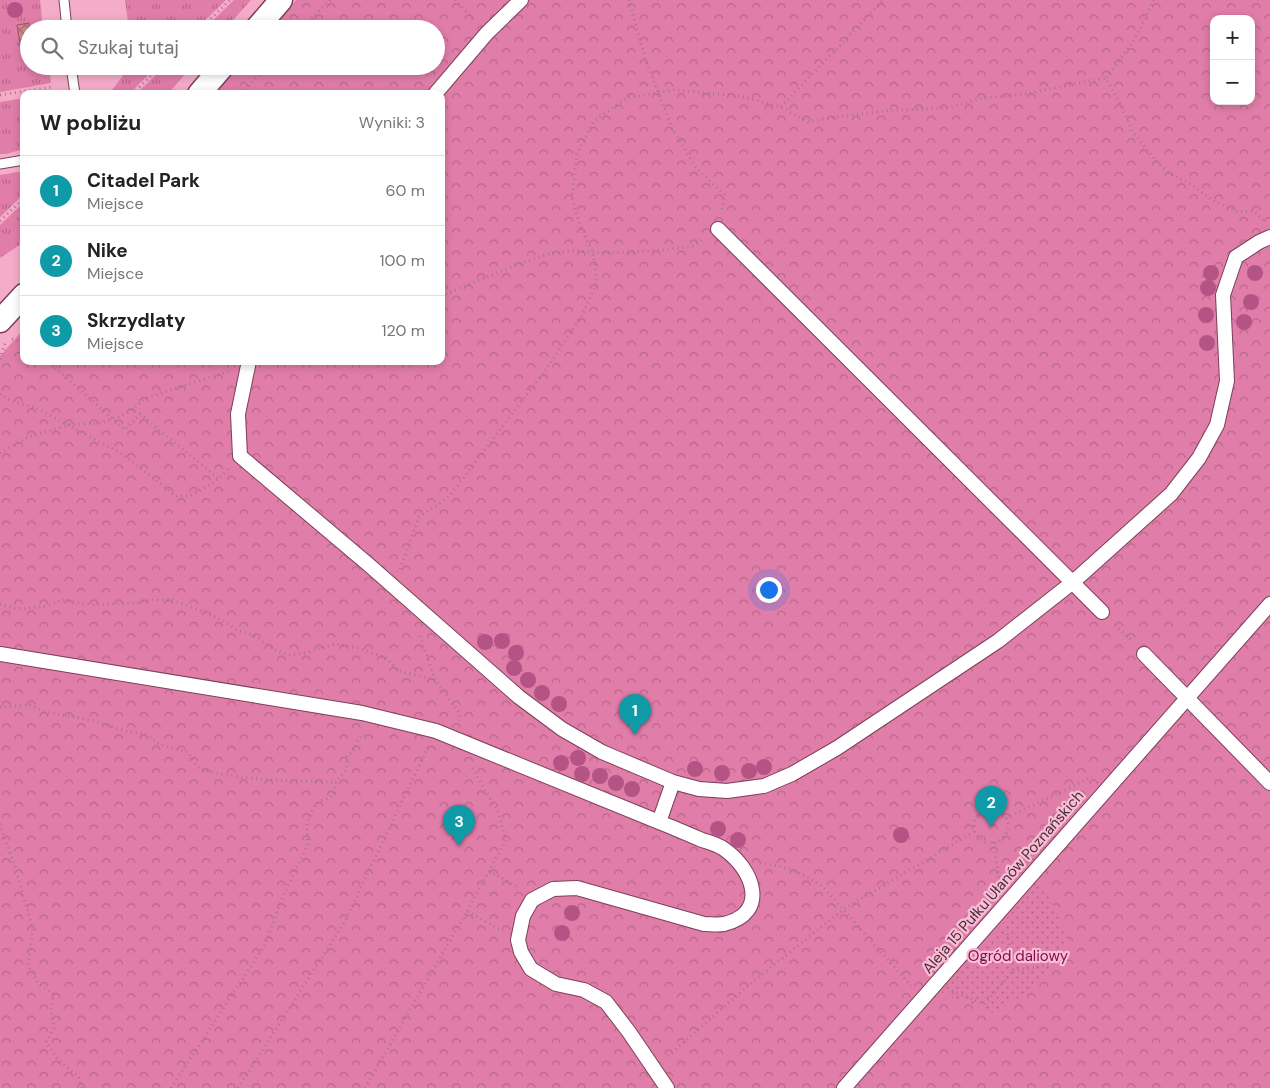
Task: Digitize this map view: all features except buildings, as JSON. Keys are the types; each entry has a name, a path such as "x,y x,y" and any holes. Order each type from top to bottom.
{"street":[{"path":"264,20 281,0"},
{"path":"437,90 487,33 521,0"},
{"path":"202,90 215,75"},
{"path":"718,229 1102,612"},
{"path":"248,365 238,414 240,456 519,697 562,729 602,752 673,782 699,789 727,791 764,786 792,774 837,748 998,641 1072,582 1171,494 1199,458 1217,425 1227,381 1223,295 1236,257 1259,242 1269,232"},
{"path":"3,330 20,302"},
{"name":"Aleja 15 Pułku Ułanów Poznańskich","path":"844,1088 1270,604"},
{"path":"0,654 362,713 436,731 723,848 737,860 747,873 752,890 751,904 739,918 723,924 704,924 578,888 553,889 532,900 524,916 518,940 521,952 531,969 556,984 584,990 606,1002 630,1032 667,1088"},
{"path":"1144,654 1270,783"},
{"path":"659,822 673,782"}],"lane":[{"path":"64,0 66,20"},
{"path":"73,75 75,90"},
{"path":"0,164 20,161"}],"path":[{"path":"209,20 230,0"},
{"path":"310,20 330,0"},
{"path":"455,0 487,33"},
{"path":"445,294 551,253 664,250 694,246 718,229 724,195 696,168 672,128 646,61 629,0"},
{"path":"781,108 883,0"},
{"path":"402,594 397,581 401,562 420,518 446,499 455,489 541,376 583,314 597,282 594,253 580,226 572,198 578,154 594,121 627,98 674,90 740,96 781,108 808,122 884,111 948,108 979,99 1024,94 1106,78 1133,42 1154,0"},
{"path":"136,90 152,75"},
{"path":"245,90 258,75"},
{"path":"1106,78 1123,109 1132,131 1157,162 1169,173 1189,183 1214,202 1238,212 1254,210 1269,232"},
{"path":"32,90 52,87"},
{"path":"0,95 20,92"},
{"path":"0,221 20,202"},
{"path":"0,359 3,330"},
{"path":"52,365 125,430 140,414 219,479"},
{"path":"0,453 26,438 68,425 100,423 126,414 146,398 245,365"},
{"path":"0,394 11,402 36,408 124,455 176,496 190,496 219,479 240,456"},
{"path":"0,604 17,609 47,606 62,600 95,605 173,600 211,614 237,630 252,636 277,651 289,655 306,653 335,644 358,648 386,658 398,671 435,680"},
{"path":"1102,612 1144,654"},
{"path":"365,1088 506,840 504,828 489,796 454,738 461,726 458,711 435,680 419,633"},
{"path":"0,707 30,705 45,712 92,720 128,732 145,734 161,745 188,752 199,769 225,776 235,775 272,781 336,782"},
{"path":"171,1088 266,945 283,896 308,844 307,822 316,803 329,798 334,793 336,782 348,769 347,756 356,748 358,739 383,724 399,722"},
{"path":"238,1088 344,923 436,731"},
{"path":"1006,818 1092,777"},
{"path":"988,809 995,809 1002,813 1008,824 1004,836 999,841 982,840 975,831 976,817 988,809"},
{"path":"0,824 33,929 28,964 38,983 53,994 50,1011 54,1028 46,1042 58,1060 79,1077 82,1088"},
{"path":"654,1068 754,980 844,910 975,831"},
{"path":"993,842 996,860"},
{"path":"768,864 809,876 824,888 922,999"},
{"path":"489,871 537,898"},
{"path":"467,911 518,940"},
{"path":"1005,921 1013,971"},
{"path":"935,984 984,1004 1013,971 1048,965"}],"green space":[{"path":"0,0 40,0 42,20 20,20 20,75 50,75 51,83 0,92"},
{"path":"125,0 226,0 205,20 128,20"},
{"path":"234,0 251,0 233,20 213,20"},
{"path":"296,0 1270,0 1270,1088 0,1088 0,356 20,334 20,365 445,365 445,90 217,90 230,75 445,75 445,20 279,20"},
{"path":"123,75 148,75 133,90 112,90"},
{"path":"156,75 184,75 171,90 140,90"},
{"path":"20,99 20,150 6,154 0,154 0,102"},
{"path":"20,172 20,198 0,217 0,175"},
{"path":"20,206 20,245 0,258 0,225"},
{"name":"Ogród daliowy","path":"1037,884 1047,892 1069,941 1053,960 1055,964 1030,991 992,1013 941,992"}],"place":[{"name":"Citadel Park","path":"635,735"},
{"name":"Nike","path":"991,827"},
{"name":"Skrzydlaty","path":"459,846"}]}
